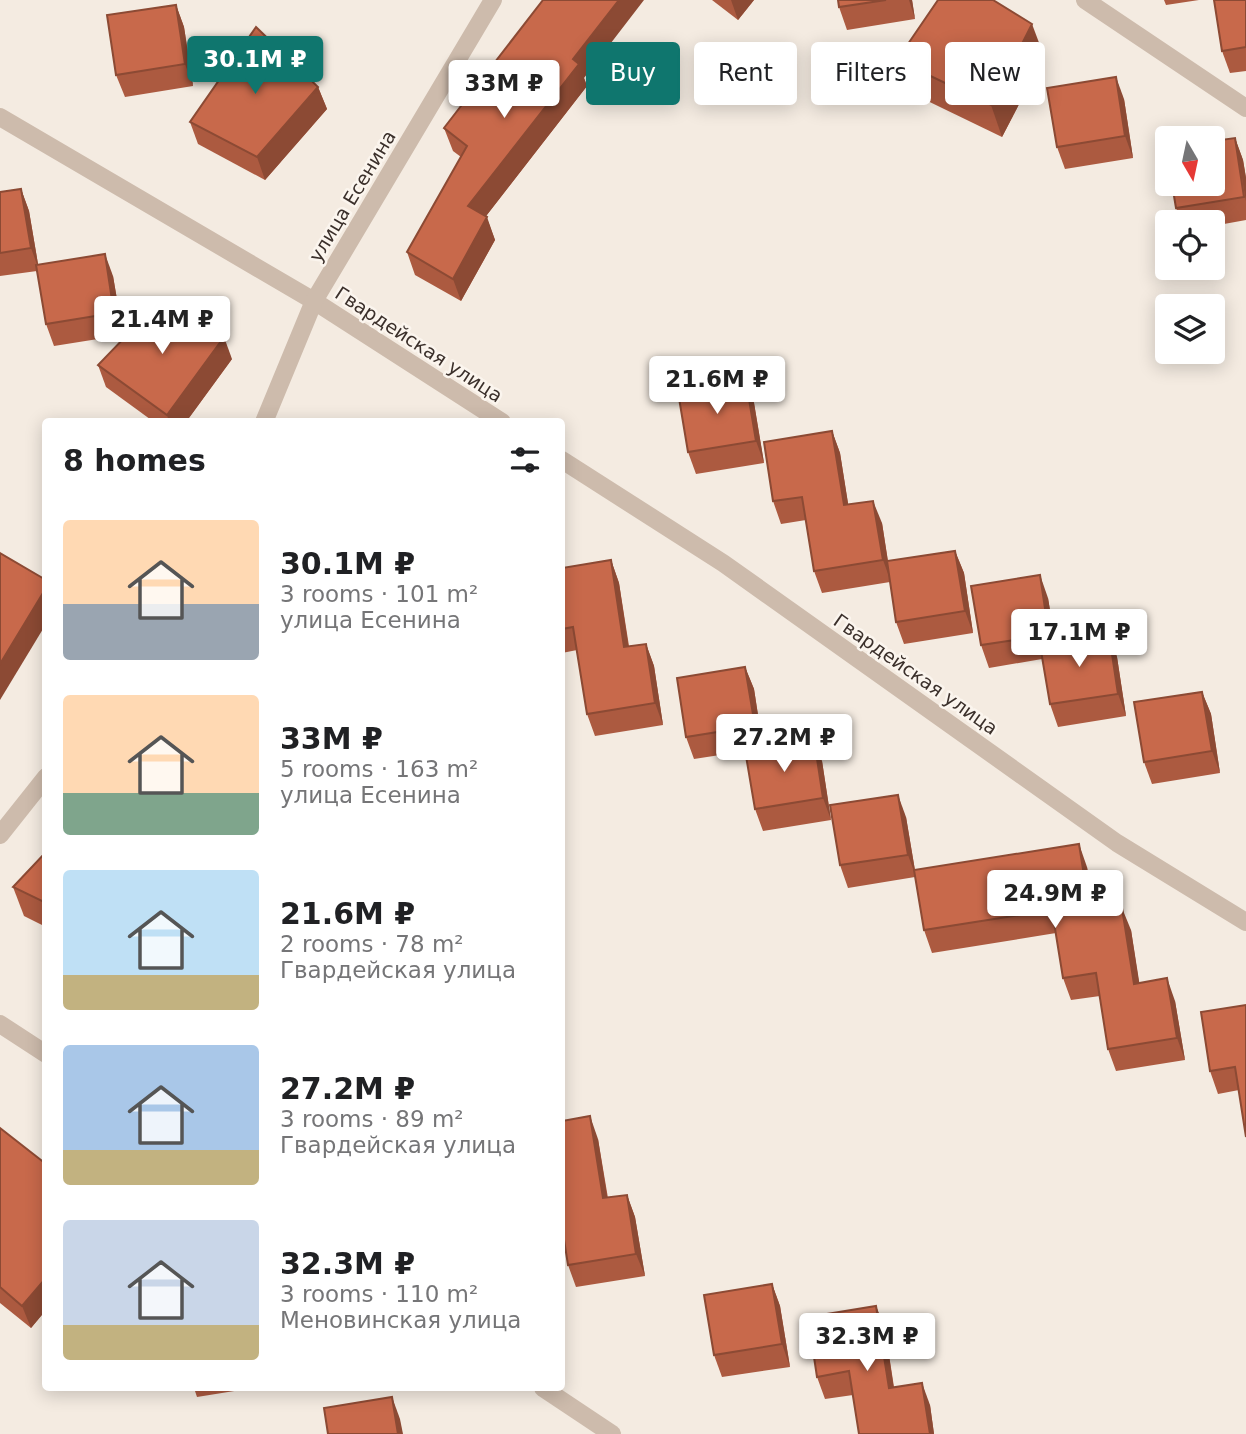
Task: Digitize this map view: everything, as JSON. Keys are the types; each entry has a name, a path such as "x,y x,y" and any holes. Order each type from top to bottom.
{"street":[{"name":"улица Есенина","path":"266,418 314,301 493,0"},
{"path":"1086,0 1246,108"},
{"name":"Гвардейская улица","path":"0,117 314,301 496,418"},
{"name":"Гвардейская улица","path":"565,462 723,563 1117,843 1246,922"},
{"path":"0,835 42,782"},
{"path":"0,1024 42,1051"},
{"path":"548,1391 612,1434"}],"building":[{"path":"543,0 619,0 573,59 579,64 468,206 487,217 453,279 407,252 467,146 444,128"},
{"path":"838,0 886,0 839,7"},
{"path":"938,0 993,0 1032,24 1023,42 945,42 945,83 931,76 931,42 909,42"},
{"path":"1214,0 1246,0 1246,47 1222,51"},
{"path":"176,5 185,64 116,75 107,15"},
{"path":"256,27 318,87 257,157 190,122"},
{"path":"1116,77 1125,136 1057,147 1047,88"},
{"path":"1235,138 1244,197 1176,208 1174,196 1225,196 1225,139"},
{"path":"21,189 31,248 0,253 0,192"},
{"path":"105,254 114,313 46,324 36,265"},
{"path":"158,303 224,337 167,415 98,365"},
{"path":"746,381 756,441 688,452 678,392"},
{"path":"832,431 844,505 873,501 883,560 814,571 802,497 773,501 764,442"},
{"path":"955,551 965,611 896,622 887,561"},
{"path":"0,553 42,578 42,595 0,664"},
{"path":"611,560 624,647 646,644 655,703 587,714 573,627 565,628 565,568"},
{"path":"1040,575 1049,635 981,645 971,586"},
{"path":"1109,634 1118,694 1050,704 1040,645"},
{"path":"745,667 755,726 686,737 677,678"},
{"path":"1202,692 1212,751 1144,762 1134,702"},
{"path":"814,739 823,798 755,809 745,750"},
{"path":"898,795 908,855 840,865 830,805"},
{"path":"1079,844 1090,913 1122,908 1134,984 1167,978 1177,1038 1108,1049 1096,973 1063,978 1052,910 924,930 914,870"},
{"path":"42,856 42,901 13,887"},
{"path":"1246,1005 1246,1137 1235,1067 1210,1071 1201,1012"},
{"path":"590,1116 603,1198 627,1195 636,1254 568,1265 565,1246 565,1120"},
{"path":"0,1128 42,1161 42,1283 22,1306 0,1287"},
{"path":"772,1284 782,1344 714,1355 704,1295"},
{"path":"876,1306 889,1388 922,1383 930,1434 859,1434 849,1371 817,1377 808,1317"},
{"path":"392,1397 398,1434 328,1434 324,1408"}]}
